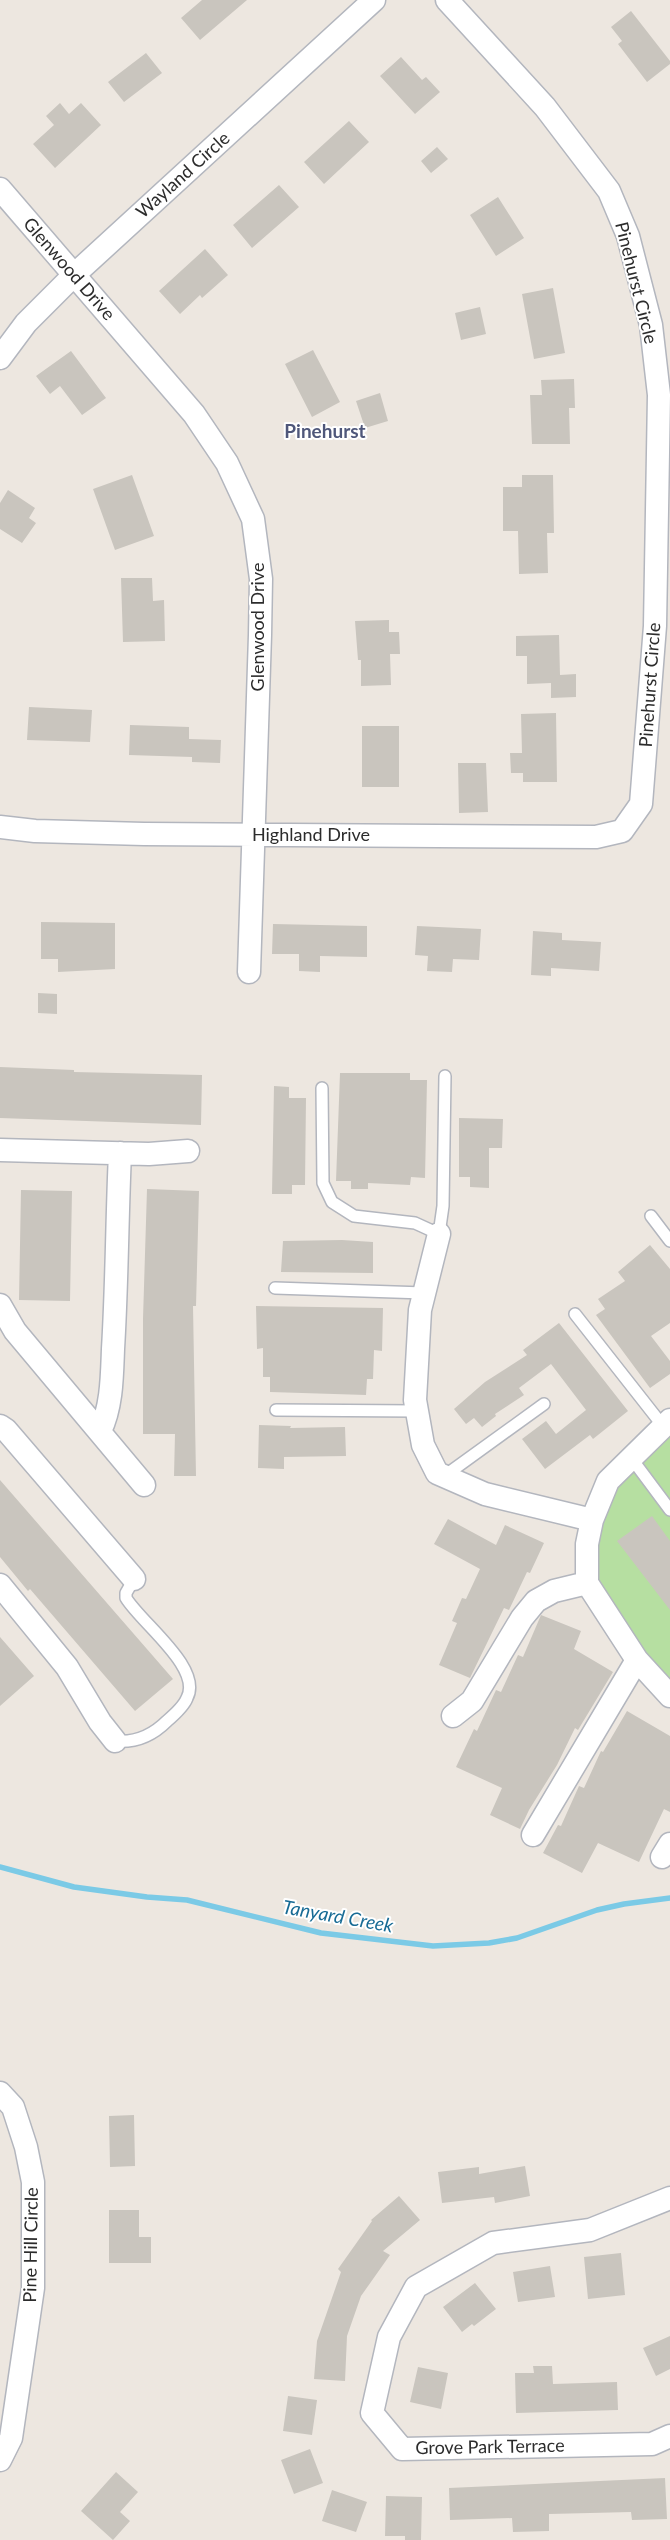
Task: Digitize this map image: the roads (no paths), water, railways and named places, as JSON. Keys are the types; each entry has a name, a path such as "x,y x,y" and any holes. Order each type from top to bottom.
{"street":[{"name":"Wayland Circle","path":"0,358 26,323 74,274 374,0"},
{"name":"Pinehurst Circle","path":"447,0 545,107 609,191 628,236 651,325 659,395 655,626 641,804 622,831"},
{"name":"Glenwood Drive","path":"0,189 194,414 227,463 253,519 261,579 249,972"},
{"name":"Highland Drive","path":"0,827 35,831 596,837 622,831"},
{"path":"0,1150 120,1153 188,1151"},
{"path":"100,1431 104,1423 111,1384 116,1300 120,1153"},
{"path":"439,1234 420,1310 414,1400 423,1445 438,1473 444,1477 485,1494 592,1520"},
{"path":"0,1305 15,1331 144,1485"},
{"path":"666,1423 632,1460 608,1481 592,1520 587,1544 587,1583 637,1660 670,1696"},
{"path":"0,1426 6,1430 134,1579"},
{"path":"453,1716 472,1701 522,1618 536,1601 554,1591 587,1583"},
{"path":"0,1586 68,1667 100,1722 115,1741"},
{"path":"533,1836 637,1660"},
{"name":"Pine Hill Circle","path":"0,2093 13,2107 26,2147 33,2182 33,2288 11,2438 0,2460"},
{"name":"Grove Park Terrace","path":"670,2198 590,2230 493,2243 416,2287 389,2337 372,2412 402,2449 652,2444 670,2436"}],"lane":[{"path":"322,1088 323,1183 332,1202 354,1216 415,1223 439,1234 443,1206 444,1076"},
{"path":"651,1216 670,1241"},
{"path":"275,1288 424,1293"},
{"path":"575,1314 666,1423"},
{"path":"444,1477 544,1404"},
{"path":"276,1410 416,1411"},
{"path":"632,1460 670,1510"},
{"path":"115,1741 126,1742 153,1732 166,1722 187,1699 190,1689 190,1678 179,1660 126,1598 126,1593 134,1579"}],"waterway":[{"name":"Tanyard Creek","path":"0,1867 74,1887 147,1897 187,1900 321,1933 433,1946 489,1943 517,1938 597,1910 624,1904 670,1898"}],"district":[{"name":"Pinehurst","path":"325,431"}]}
